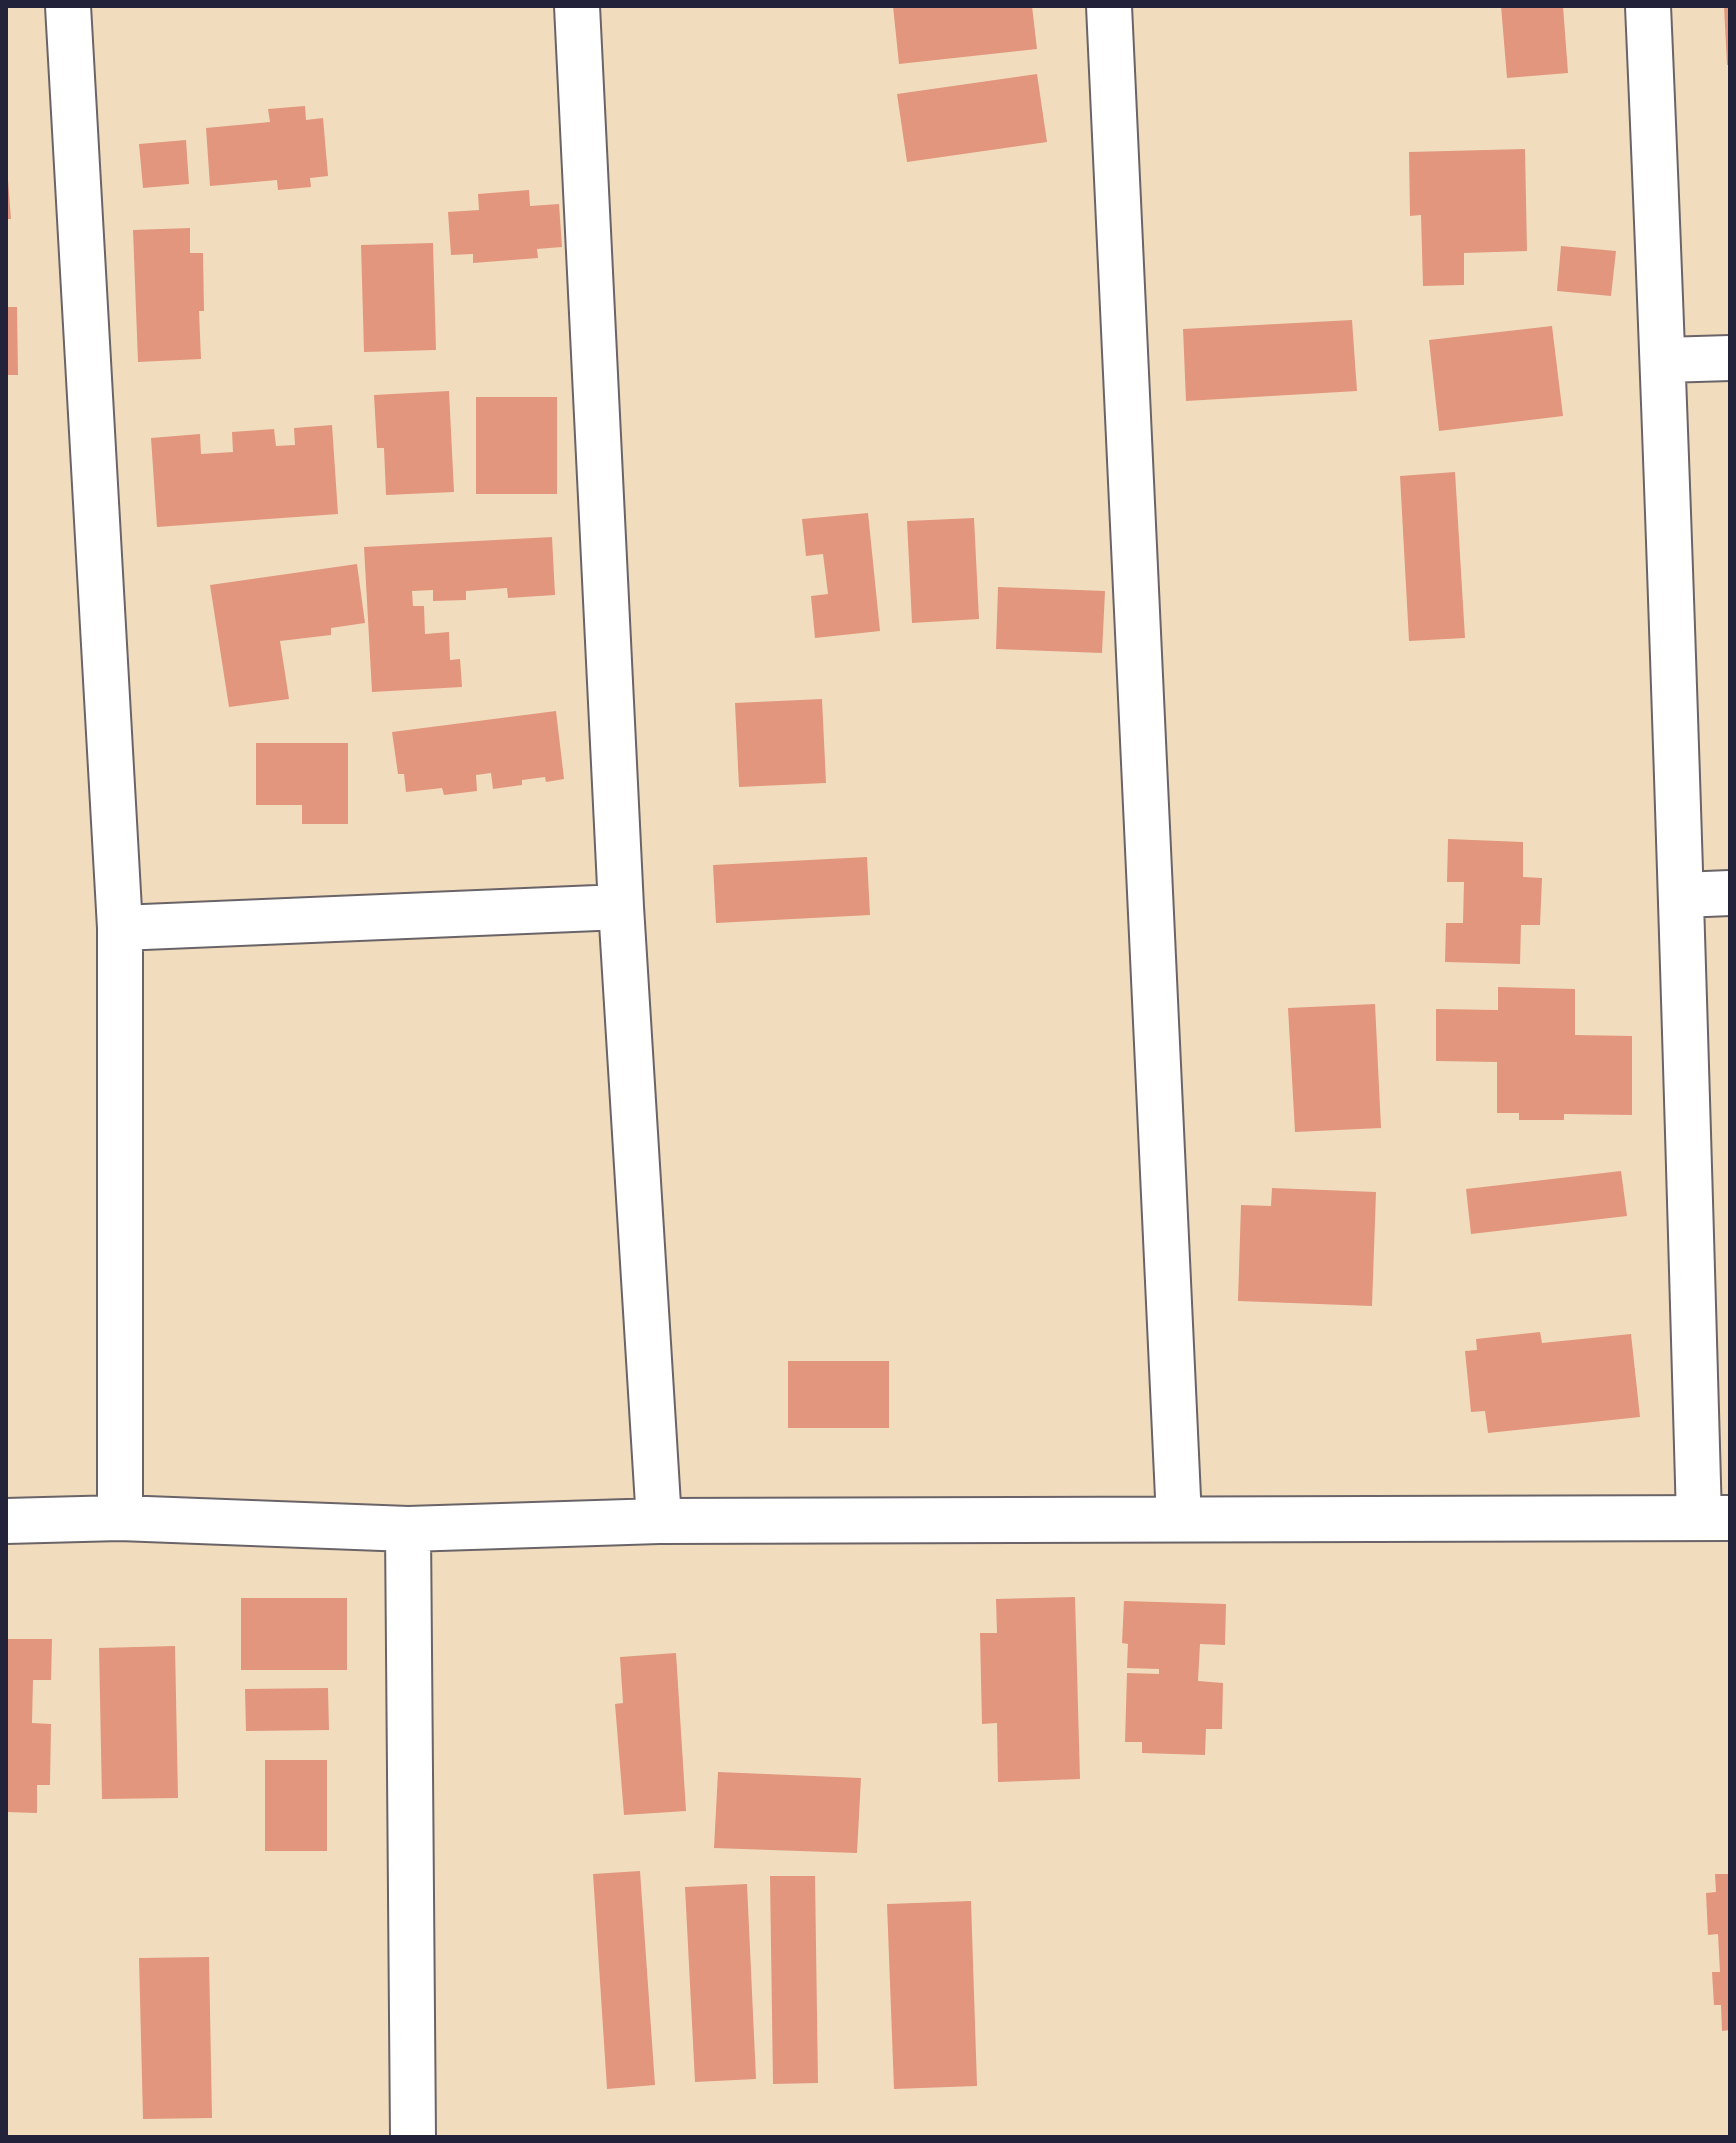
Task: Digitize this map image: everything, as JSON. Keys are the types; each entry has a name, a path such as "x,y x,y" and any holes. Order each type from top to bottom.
{"street":[{"path":"68,6 120,928 120,1518"},
{"path":"577,6 621,907 659,1521"},
{"path":"1109,6 1179,1519"},
{"path":"6,1521 120,1518 408,1529 659,1521 1715,1518 1682,895 1664,360 1648,6"},
{"path":"1664,360 1730,358"},
{"path":"1682,895 1730,893"},
{"path":"120,928 621,907"},
{"path":"408,1529 413,2137"}],"building":[{"path":"893,6 1032,6 1037,49 899,64"},
{"path":"1501,6 1563,6 1568,73 1507,78"},
{"path":"1724,6 1730,6 1730,65 1727,65"},
{"path":"1037,74 1047,142 907,162 897,94"},
{"path":"305,106 306,120 323,118 328,176 310,178 311,187 278,190 277,180 210,186 206,128 270,122 268,109"},
{"path":"186,140 189,184 143,188 139,144"},
{"path":"1525,149 1527,251 1464,253 1464,285 1423,286 1421,215 1410,216 1409,152"},
{"path":"8,180 11,219 6,219"},
{"path":"529,190 530,206 559,204 562,247 537,249 538,258 473,263 473,254 451,255 448,212 479,210 478,194"},
{"path":"190,228 190,253 203,253 204,311 199,311 201,359 138,362 133,230"},
{"path":"433,243 436,350 364,352 361,245"},
{"path":"1561,246 1616,251 1611,296 1557,291"},
{"path":"6,307 17,307 18,375 6,375"},
{"path":"1352,320 1357,391 1186,401 1183,329"},
{"path":"1552,326 1563,416 1439,431 1429,340"},
{"path":"449,391 454,492 386,495 384,448 377,448 374,395"},
{"path":"476,397 557,397 557,494 476,494"},
{"path":"332,425 338,514 157,527 151,438 200,434 201,454 233,452 232,432 274,429 276,446 295,445 294,428"},
{"path":"1455,472 1465,638 1409,641 1400,476"},
{"path":"868,513 880,631 815,638 811,596 828,594 823,554 806,556 802,519"},
{"path":"974,518 979,619 912,623 907,521"},
{"path":"552,537 555,595 508,598 507,588 466,591 466,600 433,601 433,590 412,591 413,606 424,606 425,634 449,632 450,660 460,659 462,687 372,692 364,547"},
{"path":"357,564 365,623 331,628 331,635 280,641 289,699 229,707 210,585"},
{"path":"998,587 1105,591 1102,653 996,649"},
{"path":"822,699 826,783 739,787 735,703"},
{"path":"556,711 564,779 546,782 545,777 522,780 522,785 493,789 491,773 476,775 477,791 444,795 442,788 406,792 404,774 398,774 392,732"},
{"path":"256,743 348,743 348,824 302,824 302,805 256,805"},
{"path":"1448,839 1523,842 1523,877 1542,878 1540,925 1521,925 1520,964 1445,962 1446,923 1463,923 1464,882 1447,882"},
{"path":"867,857 870,915 716,923 713,865"},
{"path":"1498,987 1575,989 1575,1035 1632,1036 1632,1115 1564,1114 1564,1120 1519,1120 1519,1113 1497,1113 1497,1062 1436,1061 1436,1009 1498,1010"},
{"path":"1375,1004 1381,1128 1295,1132 1288,1008"},
{"path":"1621,1171 1627,1216 1471,1234 1466,1189"},
{"path":"1272,1188 1376,1192 1372,1306 1238,1301 1241,1205 1271,1206"},
{"path":"1540,1332 1542,1343 1631,1334 1640,1417 1488,1433 1485,1411 1471,1412 1465,1351 1477,1350 1476,1339"},
{"path":"788,1361 889,1361 889,1428 788,1428"},
{"path":"1075,1597 1080,1779 998,1782 997,1723 982,1724 980,1633 997,1633 996,1599"},
{"path":"241,1598 347,1598 347,1670 241,1670"},
{"path":"1124,1601 1226,1604 1225,1645 1200,1644 1198,1681 1223,1683 1222,1729 1206,1729 1205,1755 1142,1753 1142,1742 1125,1742 1127,1673 1159,1674 1159,1669 1127,1668 1128,1644 1122,1643"},
{"path":"6,1639 52,1639 51,1680 33,1680 32,1723 51,1724 50,1785 37,1785 37,1813 6,1812"},
{"path":"175,1646 178,1798 102,1799 99,1648"},
{"path":"676,1653 686,1811 624,1815 615,1704 623,1703 620,1657"},
{"path":"328,1688 329,1730 246,1731 245,1689"},
{"path":"265,1760 327,1760 327,1851 265,1851"},
{"path":"718,1772 861,1778 857,1853 714,1848"},
{"path":"640,1871 655,2085 607,2089 593,1874"},
{"path":"1715,1874 1730,1874 1730,2030 1722,2031 1721,2005 1714,2005 1712,1972 1720,1972 1718,1934 1708,1935 1706,1893 1716,1892"},
{"path":"770,1876 815,1876 818,2083 773,2084"},
{"path":"747,1884 756,2079 695,2082 685,1887"},
{"path":"971,1901 977,2086 894,2089 887,1904"},
{"path":"209,1957 212,2118 143,2119 139,1958"}]}
